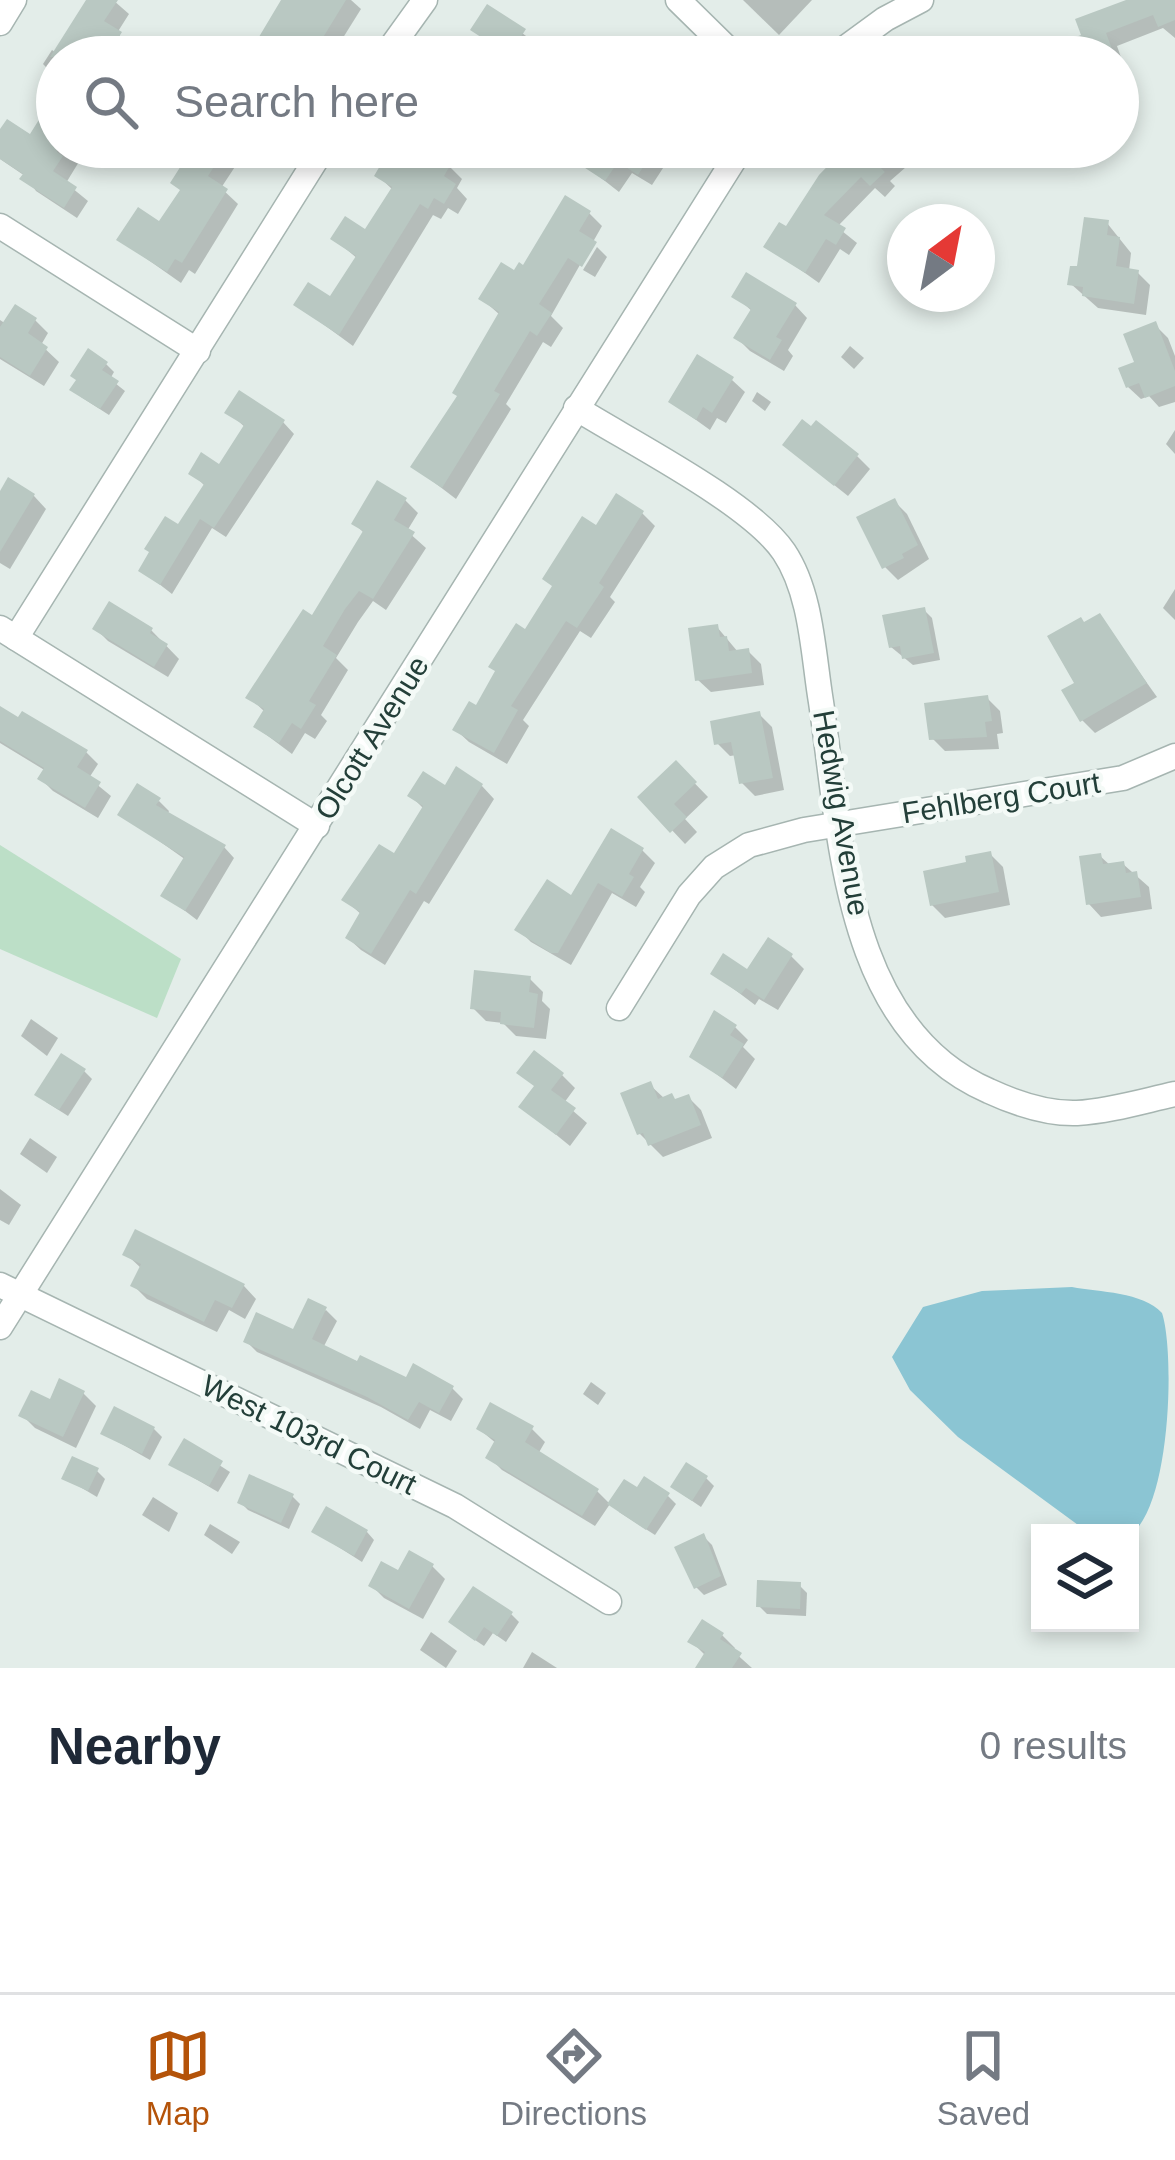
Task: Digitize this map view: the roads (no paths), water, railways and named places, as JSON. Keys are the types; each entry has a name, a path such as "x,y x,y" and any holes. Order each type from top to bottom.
{"street":[{"path":"0,23 14,0"},
{"path":"399,36 425,0"},
{"path":"677,0 714,36"},
{"path":"863,36 921,0"},
{"path":"311,168 198,351 8,633 317,826"},
{"name":"Olcott Avenue","path":"0,1327 10,1290 317,826 729,168"},
{"path":"0,226 198,351"},
{"name":"Hedwig Avenue","path":"576,408 734,506 786,554 808,623 854,906 874,968 905,1025 944,1066 997,1095 1074,1113 1175,1094"},
{"name":"Fehlberg Court","path":"619,1008 688,895 714,867 765,838 1123,778 1175,756"},
{"name":"West 103rd Court","path":"10,1290 455,1506 609,1602"}],"water":[{"path":"1072,1287 1132,1297 1162,1313 1168,1360 1166,1428 1154,1494 1139,1525 1077,1524 958,1437 910,1390 892,1357 923,1307 982,1291"}]}
